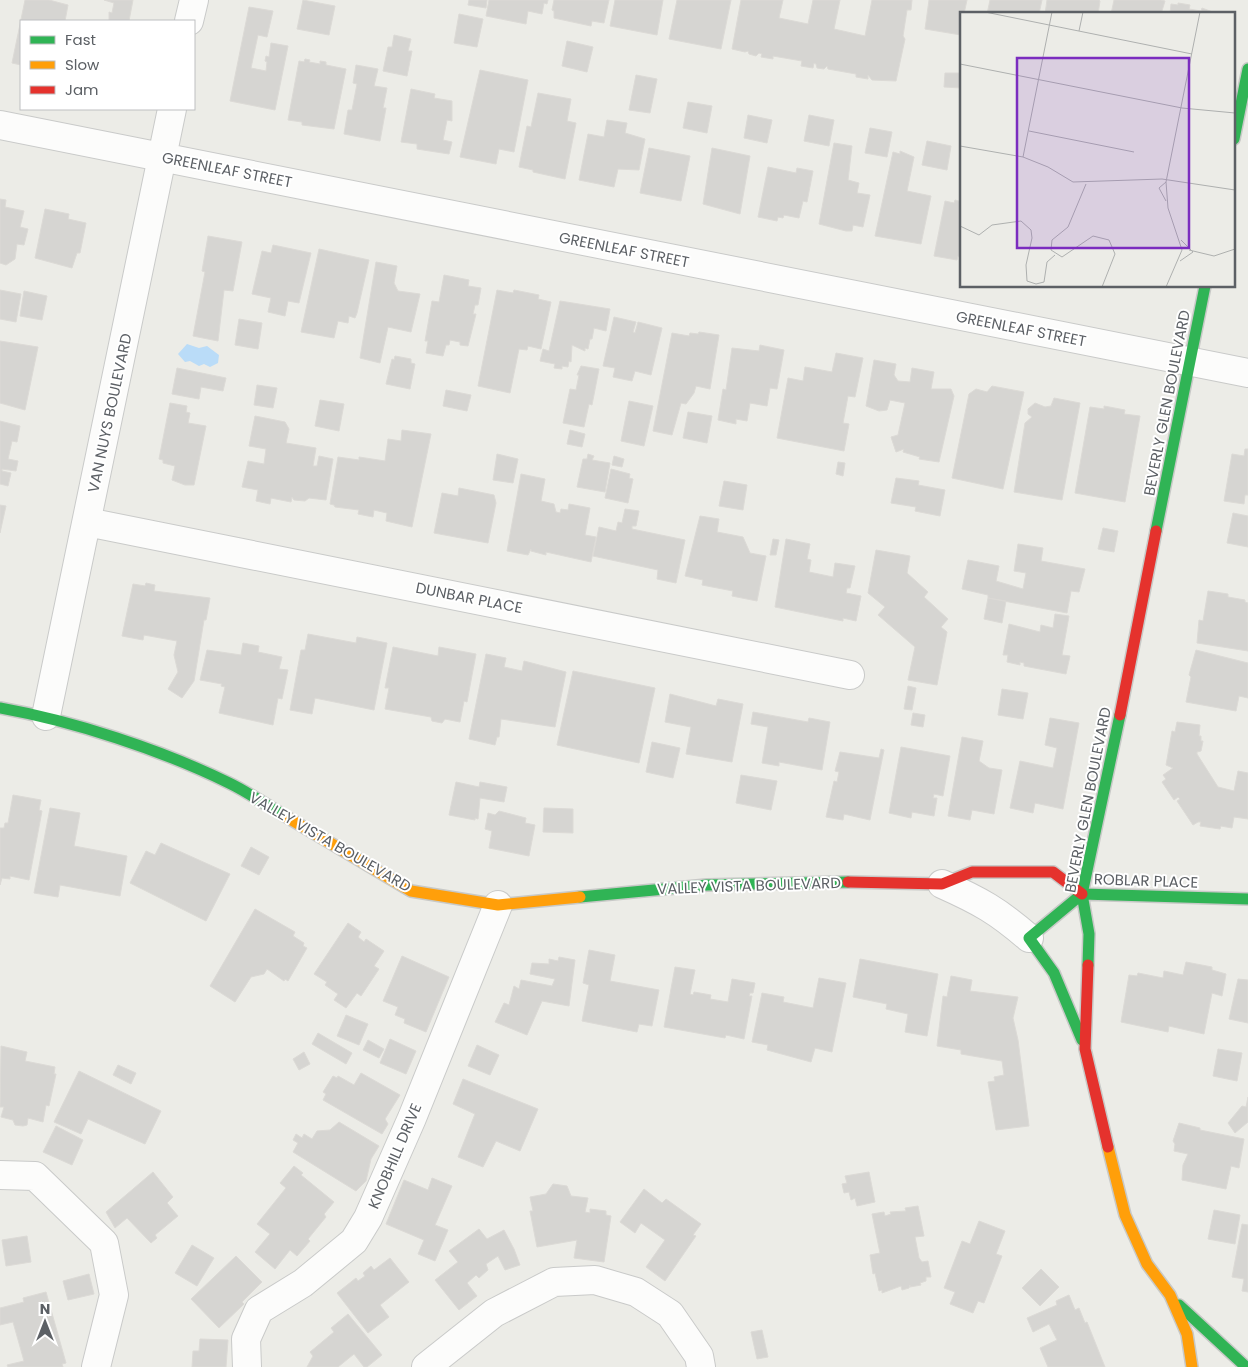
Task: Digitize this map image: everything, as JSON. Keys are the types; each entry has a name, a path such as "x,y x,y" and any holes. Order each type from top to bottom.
{"main road":[{"path":"1236,130 1248,69"},
{"name":"BEVERLY GLEN BOULEVARD","path":"1192,1367 1187,1334 1170,1296 1147,1264 1125,1215 1106,1146 1086,1049 1089,934 1082,894 1114,747 1206,288"},
{"name":"VALLEY VISTA BOULEVARD","path":"0,708 46,716 153,752 229,784 411,891 498,904 707,885 849,882 942,884 972,872 1052,872 1082,894"},
{"name":"ROBLAR PLACE","path":"1029,938 1082,894 1248,899"},
{"name":"VALLEY VISTA BOULEVARD","path":"1029,938 1043,952 1086,1049"},
{"path":"1170,1296 1246,1367"}],"street":[{"path":"190,20 194,0"},
{"name":"VAN NUYS BOULEVARD","path":"46,716 172,110"},
{"name":"GREENLEAF STREET","path":"0,125 1248,373"},
{"name":"DUNBAR PLACE","path":"87,522 850,675"},
{"name":"VALLEY VISTA BOULEVARD","path":"942,884 993,909 1029,938"},
{"name":"KNOBHILL DRIVE","path":"247,1367 246,1339 259,1310 303,1283 354,1241 368,1218 412,1118 498,904"},
{"path":"0,1175 35,1176 104,1243 114,1296 96,1367"},
{"path":"426,1367 494,1313 554,1282 595,1280 636,1292 670,1314 699,1356 701,1367"}],"water":[{"path":"187,344 199,348 207,346 219,355 218,363 210,367 204,364 199,366 190,361 185,362 178,354"}],"building":[{"path":"25,0 49,0 68,5 65,20 21,20"},
{"path":"104,0 133,0 129,20 109,20 109,12 112,13 114,3"},
{"path":"303,0 335,6 329,35 297,29"},
{"path":"469,0 487,0 486,8 468,5"},
{"path":"489,0 548,0 547,4 544,3 542,14 528,11 526,24 486,16"},
{"path":"554,0 609,0 604,23 592,21 591,26 554,18 554,11 552,10"},
{"path":"615,0 663,0 657,35 610,26"},
{"path":"677,0 731,0 721,49 669,39"},
{"path":"741,0 783,0 779,18 808,24 813,0 840,0 834,29 865,36 872,0 912,0 911,10 907,10 903,36 905,39 896,81 872,80 868,75 868,79 856,77 856,74 828,69 827,66 824,69 817,68 814,63 813,68 801,66 802,61 773,56 773,59 761,57 762,54 759,53 756,56 749,54 748,51 732,49"},
{"path":"929,0 967,0 964,12 960,12 960,35 925,29"},
{"path":"990,0 1042,0 1039,12 987,12"},
{"path":"1047,0 1100,1 1098,12 1045,12"},
{"path":"1114,0 1165,1 1162,12 1111,12"},
{"path":"1178,3 1190,5 1189,9 1201,11 1202,8 1213,12 1170,12 1171,4 1178,5"},
{"path":"249,7 273,11 267,37 258,35 251,68 266,71 267,62 265,61 266,56 269,57 271,43 288,46 275,110 230,101"},
{"path":"459,14 483,19 477,47 454,43"},
{"path":"20,24 20,65 12,63"},
{"path":"394,35 411,39 408,51 412,51 407,76 383,71 388,47 392,47"},
{"path":"567,41 593,47 587,72 562,66"},
{"path":"305,59 310,60 309,62 320,64 320,61 326,62 326,65 346,69 334,129 302,125 302,122 288,120 299,61 304,62"},
{"path":"356,65 378,69 374,86 387,88 383,108 386,108 380,141 344,134 348,110 352,110 357,84 353,83"},
{"path":"480,70 528,80 514,152 499,149 496,164 460,157"},
{"path":"945,73 960,73 960,88 944,87"},
{"path":"636,75 657,79 650,113 629,110"},
{"path":"411,89 435,94 434,98 452,101 452,121 447,120 443,140 452,142 449,154 417,149 417,144 401,142"},
{"path":"538,93 571,99 567,121 576,123 565,179 519,167 527,126 531,127"},
{"path":"688,102 712,106 707,133 683,128"},
{"path":"748,115 772,120 767,143 744,138"},
{"path":"809,115 834,120 829,146 804,141"},
{"path":"607,120 627,123 625,133 645,139 639,170 618,169 614,187 579,180 588,134 604,137"},
{"path":"870,128 892,132 887,157 865,153"},
{"path":"927,141 951,146 947,170 922,165"},
{"path":"834,143 852,146 848,180 859,183 857,193 870,195 863,227 853,225 852,231 819,224"},
{"path":"649,148 690,156 681,201 640,193"},
{"path":"712,148 750,156 740,214 703,204"},
{"path":"900,151 914,157 907,191 931,196 921,244 875,236 893,152 900,154"},
{"path":"768,167 796,173 797,168 813,171 807,202 803,201 799,218 784,215 783,218 778,217 777,221 758,217"},
{"path":"0,199 6,200 5,207 24,211 20,227 28,229 24,245 17,244 15,259 6,265 0,263"},
{"path":"955,200 960,201 960,256 958,256 957,260 934,256 945,201 954,203"},
{"path":"45,209 69,214 68,219 86,223 80,253 77,253 72,268 35,258"},
{"path":"208,236 242,242 233,291 224,290 218,341 193,336 205,272 202,271"},
{"path":"273,245 311,253 299,303 288,301 285,316 268,312 271,298 252,294 262,251 271,253"},
{"path":"319,249 369,260 355,318 349,316 348,323 338,321 334,338 301,332"},
{"path":"376,262 397,266 394,283 398,291 420,294 411,332 388,327 380,363 360,358"},
{"path":"444,275 469,280 468,286 481,288 478,305 475,305 473,314 476,314 468,346 460,345 460,342 450,340 449,345 446,345 443,356 426,353 428,341 425,341 432,301 439,302"},
{"path":"0,290 21,294 16,322 0,319"},
{"path":"497,290 513,293 514,290 539,295 538,299 551,302 541,349 528,346 527,350 519,349 510,393 478,386"},
{"path":"24,291 47,296 42,320 20,316"},
{"path":"560,301 610,309 606,331 594,328 592,339 590,339 588,349 585,348 585,351 572,345 571,362 569,361 568,367 562,366 562,369 554,368 555,364 540,361 543,349 549,351"},
{"path":"614,317 636,322 633,332 635,333 638,322 662,328 651,375 635,371 632,381 613,377 615,368 603,366"},
{"path":"239,319 262,323 258,349 235,345"},
{"path":"699,332 719,335 710,389 696,386 694,393 686,404 681,403 672,435 653,431 672,333 689,336 690,333 698,334"},
{"path":"0,341 38,347 25,410 0,403"},
{"path":"760,345 784,350 777,389 770,388 767,406 750,403 747,421 736,419 736,424 718,420 723,389 726,390 732,348 759,351"},
{"path":"836,353 863,358 855,397 848,396 843,423 849,424 844,451 777,438 788,378 803,381 805,367 832,372"},
{"path":"395,356 411,359 411,363 415,364 410,389 386,384 392,359 394,360"},
{"path":"874,360 896,364 894,375 898,381 910,382 912,368 934,372 931,389 951,389 954,396 939,462 919,459 920,457 903,452 904,449 896,452 891,437 898,435 905,403 890,400 887,410 879,411 866,406"},
{"path":"581,366 599,369 592,405 589,404 584,427 563,423 570,389 576,390 579,375 577,375"},
{"path":"177,368 226,378 223,391 201,387 199,399 172,394"},
{"path":"257,385 277,388 273,408 254,405"},
{"path":"992,386 1024,392 1003,489 952,478 969,394 976,389 987,392"},
{"path":"446,390 471,395 467,411 443,406"},
{"path":"1054,398 1080,403 1062,500 1014,492 1025,423 1032,417 1028,414 1028,409 1035,403 1045,407 1051,406"},
{"path":"320,400 344,404 339,431 315,426"},
{"path":"629,401 653,406 644,446 621,441"},
{"path":"170,403 187,406 186,412 190,413 188,423 206,426 194,485 185,485 172,480 175,466 163,463 163,460 159,459"},
{"path":"1104,406 1125,410 1124,414 1140,416 1125,502 1075,493 1090,407 1104,409"},
{"path":"688,412 712,416 707,443 683,438"},
{"path":"255,416 285,422 289,429 286,443 316,448 313,466 317,466 319,456 333,459 326,500 309,498 305,501 294,500 292,497 291,502 271,498 270,504 256,501 258,490 242,487 248,461 264,464 266,449 249,446"},
{"path":"0,421 20,426 17,442 12,441 8,459 18,461 16,471 2,469 2,471 11,473 8,486 0,484"},
{"path":"402,430 431,434 412,527 386,521 387,513 374,510 373,517 358,514 359,510 335,507 330,504 338,457 359,460 359,457 385,461 388,439 401,441"},
{"path":"570,430 585,434 582,447 567,444"},
{"path":"1245,449 1248,449 1248,495 1245,495 1244,504 1224,501 1232,454 1244,456"},
{"path":"497,454 518,459 513,483 493,480"},
{"path":"588,454 594,456 592,460 610,463 605,492 577,487 583,459 587,459"},
{"path":"614,456 624,459 622,467 612,465"},
{"path":"838,462 845,463 843,476 836,474"},
{"path":"611,469 630,474 629,478 633,479 628,503 605,498"},
{"path":"521,474 545,479 541,501 554,504 556,512 560,513 561,509 568,510 569,504 590,508 585,535 596,537 591,562 546,552 546,555 531,551 531,549 528,555 507,551"},
{"path":"896,478 919,481 918,485 945,490 940,516 915,511 916,507 891,503"},
{"path":"724,481 747,485 743,510 719,506"},
{"path":"459,488 494,495 496,503 488,543 434,533 442,493 458,496"},
{"path":"0,505 6,506 0,533"},
{"path":"625,509 639,511 636,526 632,526 632,529 685,540 676,583 657,579 658,570 593,556 599,527 616,531 618,522 622,523"},
{"path":"1233,513 1248,516 1248,547 1227,543"},
{"path":"700,516 719,519 717,532 743,537 750,553 766,556 757,601 732,596 733,591 702,585 703,580 685,576"},
{"path":"1103,528 1118,531 1114,552 1098,549"},
{"path":"773,539 779,540 776,555 770,555"},
{"path":"786,539 810,544 807,559 811,560 809,572 833,577 835,563 855,566 850,588 847,588 846,593 861,596 856,621 843,618 843,621 775,607"},
{"path":"1018,544 1043,548 1041,561 1085,569 1079,592 1071,591 1067,613 988,598 988,595 962,589 968,560 999,566 996,581 1023,589 1026,573 1014,571"},
{"path":"876,550 910,556 907,573 928,592 924,597 948,619 941,627 947,632 937,685 908,680 915,647 878,615 885,607 868,593"},
{"path":"146,583 155,585 154,591 210,598 206,620 204,620 194,681 182,698 168,689 178,672 174,655 177,641 144,635 143,640 122,636 133,584 145,586"},
{"path":"1208,591 1228,594 1228,597 1245,600 1248,603 1248,651 1197,643 1199,620 1203,621"},
{"path":"988,598 1006,601 1002,623 984,619"},
{"path":"1055,614 1069,616 1062,655 1070,656 1066,674 1024,666 1024,663 1020,662 1020,665 1007,662 1008,655 1003,655 1009,624 1040,632 1041,625 1053,628"},
{"path":"308,634 356,643 357,637 387,643 374,710 315,698 312,714 290,710 301,650 305,650"},
{"path":"243,643 259,646 258,652 282,657 279,669 288,670 282,699 278,698 273,725 219,713 225,687 221,686 222,684 200,680 207,650 241,655"},
{"path":"393,647 438,656 439,647 476,654 467,702 464,701 460,722 445,719 442,723 432,721 431,717 385,709 389,688 385,688"},
{"path":"1196,650 1248,663 1248,698 1239,696 1236,711 1186,702 1191,677 1189,675"},
{"path":"486,654 506,658 504,667 522,671 524,661 566,672 555,727 501,719 499,737 497,737 495,745 469,739"},
{"path":"573,671 655,688 639,763 557,745"},
{"path":"908,686 916,688 912,710 904,709"},
{"path":"1002,689 1028,693 1023,719 998,715"},
{"path":"670,694 716,706 718,699 743,704 732,762 686,754 691,727 665,722"},
{"path":"753,712 808,722 809,718 830,722 822,770 779,762 779,766 762,763 768,727 751,724"},
{"path":"913,713 925,715 923,727 911,725"},
{"path":"1050,718 1079,723 1063,809 1035,803 1033,813 1010,808 1020,761 1053,768 1057,748 1045,745"},
{"path":"1177,722 1200,725 1199,736 1201,736 1201,741 1203,741 1201,751 1197,752 1197,754 1218,787 1234,791 1238,771 1248,773 1248,819 1234,817 1232,828 1221,826 1220,829 1200,826 1201,822 1193,825 1177,801 1180,799 1178,797 1174,800 1162,782 1166,779 1163,775 1173,768 1166,765 1172,731 1175,732"},
{"path":"962,737 983,741 979,761 989,768 1002,770 994,814 972,810 970,820 948,816"},
{"path":"652,742 680,748 673,778 646,772"},
{"path":"901,747 950,756 943,796 934,794 933,798 937,798 934,816 912,812 911,818 889,813"},
{"path":"881,749 884,750 870,820 844,814 843,820 826,817 834,781 837,782 839,772 835,771 840,752 879,758"},
{"path":"741,775 777,781 771,810 736,803"},
{"path":"456,782 479,787 480,782 507,787 504,802 480,798 478,819 475,818 475,820 449,815"},
{"path":"13,795 41,800 39,810 42,811 29,880 10,876 10,879 2,878 0,885 0,828 4,828 5,823 8,823"},
{"path":"50,808 80,813 74,846 127,856 120,896 60,885 58,897 34,893"},
{"path":"544,808 573,809 573,833 543,832"},
{"path":"499,811 526,818 525,823 535,825 529,856 489,848 492,831 485,829 488,813 495,815"},
{"path":"161,843 230,874 206,921 130,883 146,851 155,855"},
{"path":"251,847 269,857 259,875 241,866"},
{"path":"255,909 295,932 293,936 304,943 303,946 307,948 288,981 285,979 284,981 267,969 264,974 251,977 235,1002 210,986"},
{"path":"348,923 361,932 358,937 364,942 366,939 384,951 374,966 379,969 361,996 357,993 346,1008 334,1000 338,994 325,985 327,982 314,974"},
{"path":"589,950 615,955 610,981 659,990 652,1026 639,1024 637,1032 582,1021 589,985 583,983"},
{"path":"402,956 449,977 426,1032 404,1023 405,1019 395,1015 398,1007 383,1001"},
{"path":"559,957 575,960 569,1006 542,1001 527,1035 495,1022 504,1003 509,1005 514,986 519,989 521,980 552,986 555,979 530,974 532,963 549,964 549,959 558,961"},
{"path":"860,959 938,974 927,1036 905,1032 908,1014 886,1009 887,1004 853,997"},
{"path":"1186,962 1212,967 1212,970 1226,974 1222,996 1212,993 1204,1034 1169,1026 1168,1032 1121,1022 1129,975 1137,976 1138,973 1163,978 1164,971 1183,975"},
{"path":"675,967 695,970 690,994 693,995 694,992 711,995 710,999 728,1002 732,979 755,983 753,993 750,993 749,996 752,996 744,1039 726,1035 725,1038 664,1027"},
{"path":"951,976 972,980 970,991 1018,997 1013,1018 1018,1040 1029,1126 996,1130 988,1082 995,1081 994,1077 1004,1075 1002,1061 961,1054 961,1050 937,1046 943,996 947,997"},
{"path":"819,978 846,983 832,1052 815,1048 811,1062 767,1050 768,1045 752,1042 762,993 784,997 783,1002 813,1008"},
{"path":"1238,979 1248,980 1248,1023 1229,1019"},
{"path":"346,1015 368,1024 359,1045 337,1036"},
{"path":"318,1033 352,1053 346,1064 312,1044"},
{"path":"390,1039 416,1051 406,1074 380,1063"},
{"path":"368,1040 384,1049 379,1058 363,1050"},
{"path":"477,1045 499,1055 490,1075 468,1066"},
{"path":"1,1046 27,1052 25,1061 55,1067 54,1074 56,1074 49,1106 46,1105 43,1122 28,1118 27,1125 23,1126 15,1125 13,1120 1,1117 4,1107 0,1107"},
{"path":"1218,1049 1242,1053 1237,1081 1213,1076"},
{"path":"304,1052 310,1064 299,1070 293,1059"},
{"path":"118,1065 136,1073 131,1084 113,1075"},
{"path":"79,1071 161,1111 145,1144 88,1119 81,1134 54,1122"},
{"path":"361,1073 400,1095 385,1119 388,1124 382,1134 323,1100 326,1094 323,1092 333,1076 337,1078 338,1076 354,1085"},
{"path":"463,1079 538,1109 520,1151 496,1141 483,1167 458,1157 475,1114 453,1104"},
{"path":"1248,1097 1248,1122 1235,1133 1228,1123 1242,1106 1246,1107"},
{"path":"339,1122 379,1146 371,1159 366,1181 356,1191 293,1152 298,1143 293,1140 296,1134 302,1138 304,1134 312,1139 317,1131 330,1130"},
{"path":"1179,1123 1200,1128 1200,1130 1244,1139 1239,1168 1231,1166 1226,1189 1182,1180 1183,1165 1188,1154 1174,1151 1175,1144 1173,1141"},
{"path":"56,1126 83,1140 72,1165 43,1152"},
{"path":"294,1166 303,1173 301,1175 334,1202 324,1214 326,1217 308,1239 310,1241 297,1256 290,1250 275,1269 255,1252 270,1234 257,1224 286,1188 280,1183"},
{"path":"153,1172 173,1197 167,1203 178,1216 155,1235 157,1238 151,1243 127,1218 115,1228 106,1212"},
{"path":"869,1172 875,1202 857,1206 855,1198 851,1200 849,1192 844,1193 842,1184 847,1183 845,1176"},
{"path":"432,1178 452,1186 435,1225 448,1230 435,1261 418,1254 424,1240 386,1224 404,1180 428,1190"},
{"path":"553,1184 567,1186 571,1196 588,1198 585,1212 590,1213 590,1209 606,1211 606,1215 611,1216 604,1262 574,1258 577,1240 537,1247 530,1211 533,1211 530,1197 546,1194"},
{"path":"644,1189 662,1203 666,1199 701,1224 693,1235 696,1236 665,1281 646,1267 665,1240 641,1223 635,1233 620,1222"},
{"path":"918,1206 924,1236 915,1237 919,1258 922,1262 928,1261 931,1277 926,1277 926,1281 920,1283 921,1285 910,1287 910,1285 909,1288 902,1290 901,1286 882,1293 882,1290 879,1291 875,1273 873,1274 870,1255 880,1253 872,1214 884,1212 885,1216 891,1214 890,1212 906,1211 905,1208"},
{"path":"1214,1210 1240,1215 1235,1244 1208,1239"},
{"path":"979,1221 1005,1231 996,1254 1002,1256 984,1303 978,1301 973,1313 950,1304 955,1292 944,1288 962,1241 970,1244"},
{"path":"1242,1224 1248,1225 1248,1292 1242,1291 1244,1279 1232,1277"},
{"path":"479,1229 487,1239 504,1230 520,1265 505,1270 498,1256 486,1264 488,1270 479,1278 476,1275 467,1283 477,1296 459,1310 435,1280 458,1262 449,1251"},
{"path":"27,1236 31,1262 6,1266 2,1240"},
{"path":"192,1245 214,1258 197,1286 175,1273"},
{"path":"236,1256 262,1282 242,1302 244,1304 219,1328 191,1299"},
{"path":"390,1258 409,1282 380,1305 389,1317 368,1333 337,1293 356,1278 358,1281 365,1276 363,1273 371,1266 374,1270"},
{"path":"1041,1269 1059,1287 1040,1306 1022,1288"},
{"path":"89,1274 94,1294 68,1300 63,1281"},
{"path":"46,1292 66,1363 62,1364 63,1367 8,1367 7,1365 24,1361 13,1322 0,1325 0,1308 24,1302 23,1298"},
{"path":"1069,1295 1075,1310 1079,1308 1085,1323 1087,1322 1105,1367 1048,1367 1040,1348 1057,1340 1049,1324 1033,1332 1027,1318 1057,1305 1056,1301"},
{"path":"348,1314 382,1355 367,1367 364,1367 354,1354 338,1367 307,1367 313,1356 310,1352 334,1332 331,1328"},
{"path":"762,1330 768,1357 757,1359 751,1332"},
{"path":"200,1339 228,1340 226,1367 192,1367 193,1351 199,1351"}],"traffic: fast":[{"path":"1236,129 1248,69"},
{"path":"1156,531 1205,288"},
{"path":"0,708 87,729 146,748 229,783 285,816"},
{"path":"1088,965 1089,934 1082,894 1120,715"},
{"path":"580,897 707,885 848,882"},
{"path":"1082,1040 1054,973 1029,938 1082,894 1248,899"},
{"path":"1179,1305 1246,1367"}],"traffic: slow":[{"path":"285,816 411,891 498,905 580,897"},
{"path":"1108,1147 1125,1215 1147,1264 1170,1295 1187,1334 1192,1367"}],"traffic: jam":[{"path":"1120,715 1156,531"},
{"path":"848,882 942,884 972,872 1053,872 1082,894"},
{"path":"1088,965 1085,1049 1108,1147"}]}
